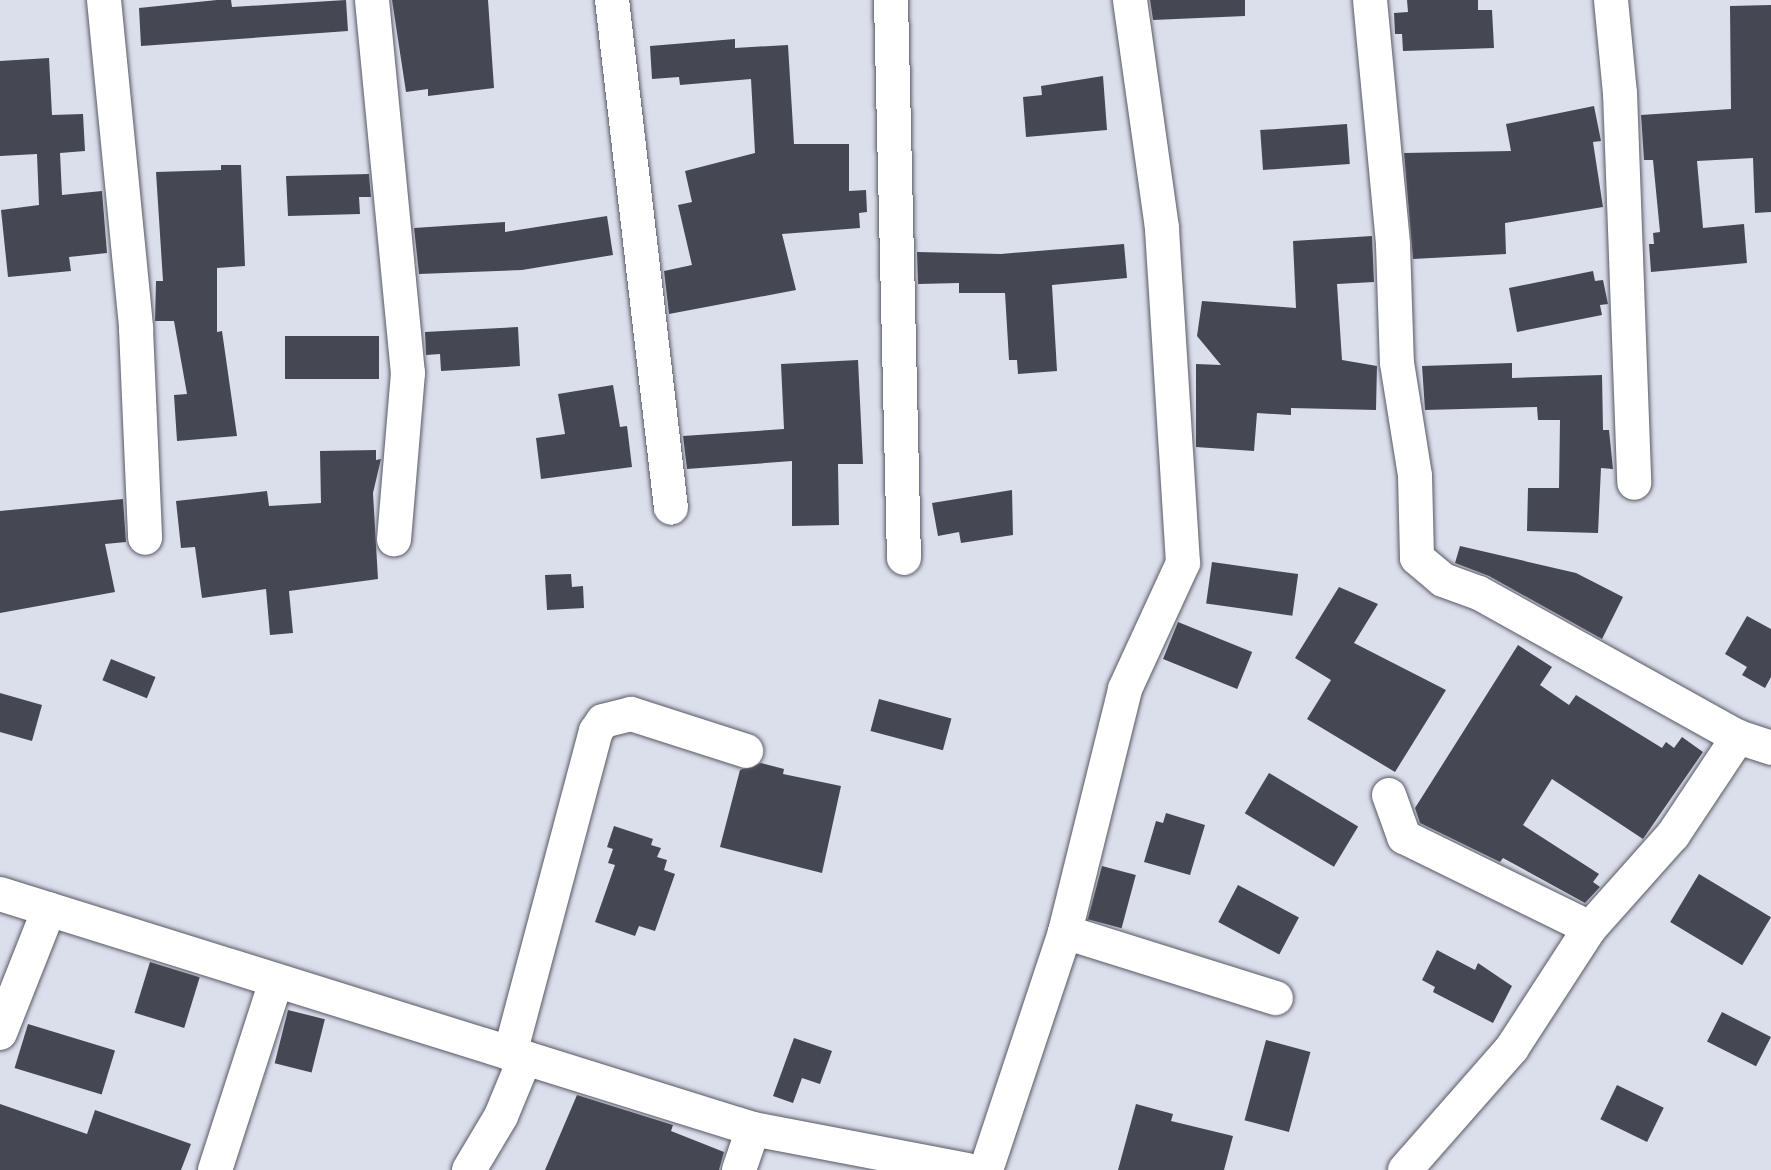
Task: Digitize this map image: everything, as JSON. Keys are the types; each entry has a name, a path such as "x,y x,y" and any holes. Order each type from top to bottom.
{"street":[{"path":"104,0 136,329 145,538"},
{"path":"372,0 408,373 394,539"},
{"path":"612,0 671,508"},
{"path":"891,0 904,558"},
{"path":"986,1170 1065,932 1125,689 1183,563 1162,228 1130,0"},
{"path":"1370,0 1393,245 1397,363 1415,476 1417,558 1443,580 1479,593 1738,737 1771,748"},
{"path":"1611,0 1620,93 1634,483"},
{"path":"469,1170 501,1116 596,731 603,721 631,714 746,751"},
{"path":"1405,1170 1512,1048 1590,928 1673,835 1738,737"},
{"path":"1389,795 1404,837 1590,928"},
{"path":"0,894 753,1129 967,1170"},
{"path":"0,1033 49,909"},
{"path":"1065,932 1276,998"},
{"path":"215,1170 276,981"},
{"path":"739,1170 753,1129"}],"building":[{"path":"231,0 232,7 346,0 348,31 141,46 139,8"},
{"path":"392,0 488,0 494,88 428,96 428,89 406,92"},
{"path":"1150,0 1245,0 1245,16 1153,20"},
{"path":"1407,0 1478,0 1478,10 1492,10 1494,48 1403,51 1402,34 1395,34 1394,13 1408,12"},
{"path":"1771,5 1771,212 1755,213 1753,158 1697,161 1703,228 1744,224 1747,263 1651,272 1649,244 1654,244 1653,233 1660,232 1653,160 1644,160 1641,115 1731,109 1730,6"},
{"path":"735,39 735,48 788,45 794,144 849,144 849,191 866,190 867,212 859,213 860,228 782,234 796,290 669,314 664,271 692,265 678,205 692,202 685,171 755,153 751,79 680,85 679,77 652,79 650,46"},
{"path":"49,58 52,115 83,114 85,151 60,153 62,195 102,191 107,253 69,257 71,271 8,277 1,210 39,205 37,154 0,156 0,61"},
{"path":"1103,76 1107,130 1026,137 1023,97 1042,95 1041,86"},
{"path":"1594,106 1601,141 1593,142 1603,207 1505,223 1506,254 1413,259 1404,153 1511,151 1506,124"},
{"path":"1347,124 1350,164 1263,170 1260,130"},
{"path":"221,165 241,165 245,266 217,268 217,332 222,331 237,436 177,441 174,395 187,394 174,321 155,321 156,281 163,281 156,172 221,170"},
{"path":"369,174 371,197 359,197 360,214 288,216 286,176"},
{"path":"607,216 613,255 522,270 419,274 414,228 505,222 505,232"},
{"path":"1372,236 1374,282 1337,284 1342,360 1377,366 1376,410 1291,408 1291,415 1257,413 1254,451 1196,447 1196,364 1221,365 1197,336 1202,301 1296,308 1293,241"},
{"path":"1124,244 1127,278 1052,285 1057,371 1018,374 1017,360 1009,360 1005,293 959,293 959,283 918,284 917,252 1001,254"},
{"path":"1593,271 1595,281 1603,280 1608,304 1600,305 1602,315 1517,332 1509,288"},
{"path":"518,327 520,366 441,371 440,354 426,355 425,332"},
{"path":"285,336 379,336 379,379 285,379"},
{"path":"858,360 863,464 838,464 839,525 792,526 792,461 687,469 683,436 784,429 781,364"},
{"path":"1512,363 1512,378 1602,375 1603,430 1609,430 1613,469 1601,468 1598,533 1527,531 1528,488 1559,488 1560,420 1538,420 1537,407 1425,410 1422,366"},
{"path":"613,385 620,427 627,426 632,467 541,479 536,438 565,434 558,394"},
{"path":"376,450 376,460 381,459 373,493 378,579 289,591 293,633 270,635 266,589 202,598 195,547 181,548 176,501 267,491 269,506 321,503 320,451"},
{"path":"1012,490 1013,535 961,543 959,532 938,536 932,503"},
{"path":"123,499 126,542 105,544 115,592 0,613 0,511"},
{"path":"1460,546 1576,573 1623,597 1602,639 1489,576 1455,563"},
{"path":"1212,562 1298,574 1292,616 1206,604"},
{"path":"571,574 572,587 583,586 584,608 547,610 545,575"},
{"path":"1339,587 1378,604 1354,643 1446,690 1395,772 1307,719 1331,680 1295,658"},
{"path":"1747,616 1771,629 1771,677 1765,688 1742,675 1747,667 1725,654"},
{"path":"1178,622 1252,652 1237,689 1163,659"},
{"path":"1518,645 1552,667 1540,685 1569,705 1576,695 1662,748 1666,742 1674,748 1682,737 1703,752 1643,839 1552,779 1523,825 1599,874 1593,882 1600,887 1585,903 1503,858 1500,862 1420,823 1415,808"},
{"path":"111,659 156,677 147,698 102,680"},
{"path":"0,693 42,705 32,741 0,732"},
{"path":"879,699 951,718 943,750 870,731"},
{"path":"761,763 784,769 783,774 841,786 822,873 720,847 740,770"},
{"path":"1269,773 1358,827 1334,867 1245,813"},
{"path":"1166,813 1205,825 1190,875 1144,862 1156,821 1163,823"},
{"path":"614,826 653,839 651,845 661,848 657,857 667,860 664,870 675,874 655,931 639,926 635,936 595,922 615,865 608,863 613,849 607,847"},
{"path":"1102,866 1136,875 1122,928 1088,919"},
{"path":"1699,874 1771,917 1742,965 1670,922"},
{"path":"1238,885 1299,917 1279,954 1218,922"},
{"path":"1437,950 1475,970 1478,963 1512,986 1493,1023 1433,992 1435,987 1422,980"},
{"path":"150,962 200,977 184,1028 135,1013"},
{"path":"288,1010 325,1019 312,1073 275,1063"},
{"path":"1722,1012 1771,1037 1756,1066 1707,1041"},
{"path":"28,1024 115,1051 102,1095 15,1068"},
{"path":"794,1038 832,1051 820,1084 802,1078 793,1103 773,1096"},
{"path":"1266,1040 1310,1052 1289,1132 1245,1120"},
{"path":"1617,1085 1664,1108 1647,1142 1600,1119"},
{"path":"577,1095 673,1125 671,1131 724,1152 719,1170 545,1170"},
{"path":"0,1104 87,1134 95,1110 191,1144 181,1170 0,1170"},
{"path":"1136,1104 1173,1114 1171,1121 1233,1136 1224,1170 1118,1170"}]}
